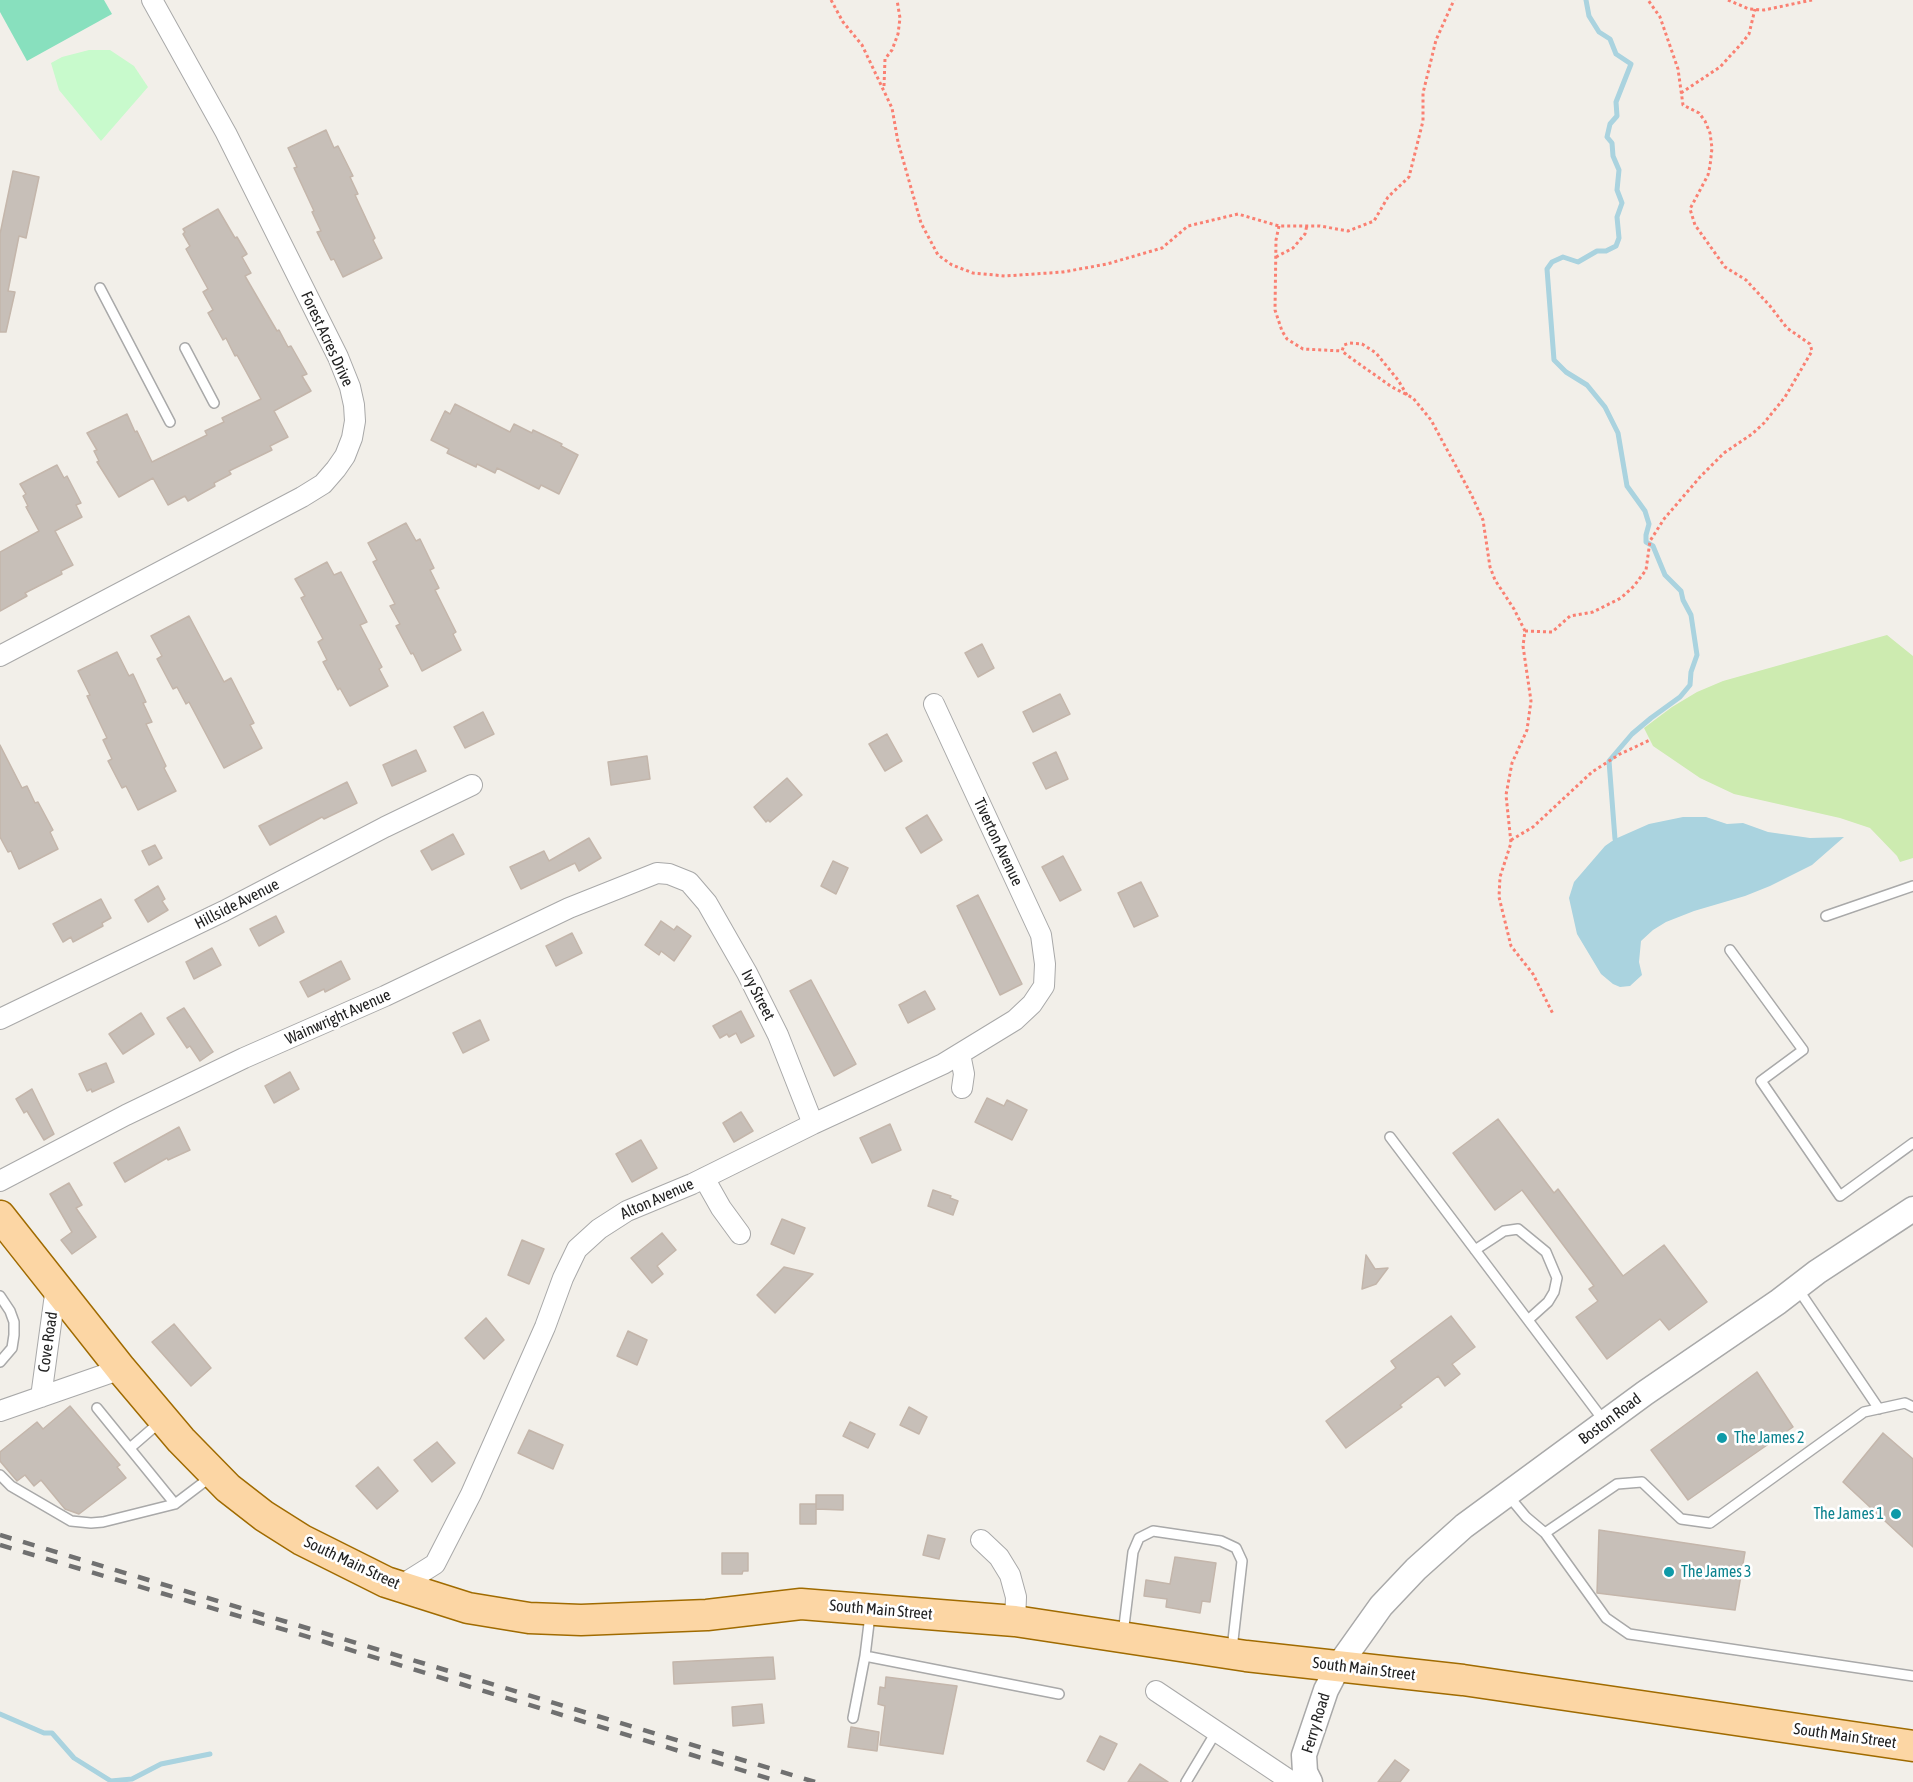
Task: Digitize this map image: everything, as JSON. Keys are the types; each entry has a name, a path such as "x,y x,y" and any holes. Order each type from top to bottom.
{"main road":[{"name":"South Main Street","path":"8,1231 163,1420 213,1474 264,1516 302,1540 386,1582 468,1608 529,1618 633,1619 707,1615 801,1604 1015,1621 1231,1654 1510,1687 1913,1746"}],"street":[{"name":"Forest Acres Drive","path":"0,656 323,484 345,456 352,438 355,421 354,405 350,387 338,357 226,134 152,0"},
{"name":"Tiverton Avenue","path":"934,704 1041,935 1045,964 1044,986"},
{"name":"Hillside Avenue","path":"0,1018 224,911 375,832 472,785"},
{"name":"Wainwright Avenue","path":"0,1181 126,1115 244,1058 385,996 569,908 650,875 663,873 683,879"},
{"name":"Ivy Street","path":"683,879 695,887 707,903 747,973 785,1050 813,1124"},
{"name":"Alton Avenue","path":"400,1586 435,1564 471,1494 577,1249 599,1229 627,1210 704,1178 813,1124 943,1064 1016,1020 1032,1004 1044,986"},
{"path":"960,1054 964,1074 962,1088"},
{"path":"704,1178 721,1208 740,1234"},
{"name":"Boston Road","path":"1339,1665 1381,1606 1416,1569 1464,1526 1605,1423 1913,1209"},
{"name":"Cove Road","path":"41,1397 56,1287"},
{"name":"Cove Road","path":"0,1411 121,1369"},
{"path":"981,1540 999,1557 1010,1575 1016,1598 1015,1621"},
{"name":"Ferry Road","path":"1311,1782 1305,1772 1305,1755 1326,1690 1339,1665"},
{"path":"1156,1691 1292,1782"}],"lane":[{"path":"100,288 170,422"},
{"path":"185,348 214,404"},
{"path":"1826,916 1913,886"},
{"path":"1730,950 1803,1050 1761,1081 1840,1196 1913,1143"},
{"path":"1390,1137 1605,1423"},
{"path":"1475,1250 1504,1231 1518,1229 1546,1252 1557,1278 1554,1292 1548,1302 1528,1320"},
{"path":"1797,1288 1879,1409"},
{"path":"0,1296 14,1322 14,1335 12,1348 0,1362"},
{"path":"1545,1533 1617,1484 1642,1482 1681,1519 1710,1523 1864,1412 1905,1403 1913,1407"},
{"path":"97,1408 175,1504"},
{"path":"130,1448 163,1420"},
{"path":"0,1475 11,1486 71,1521 103,1522 175,1504 213,1474"},
{"path":"1507,1494 1526,1517 1545,1533 1606,1618 1629,1635 1913,1676"},
{"path":"1123,1638 1133,1552 1138,1538 1153,1531 1221,1541 1236,1548 1242,1561 1231,1654"},
{"path":"853,1718 865,1656 870,1610"},
{"path":"865,1656 1059,1694"},
{"path":"1186,1782 1215,1732"}],"path":[{"path":"831,0 843,22 862,45 884,88 892,108 898,142 921,223 938,255 952,265 973,273 1005,276 1038,274 1107,264 1162,248 1188,226 1238,214 1280,226 1307,225 1348,231 1374,221 1388,196 1410,177 1423,121 1423,93 1436,40 1454,0"},
{"path":"884,88 885,59 892,50 898,34 900,18 897,0"},
{"path":"1525,631 1552,632 1570,616 1589,614 1621,598 1644,575 1650,541 1664,519 1724,453 1764,423 1785,397 1812,351 1810,344 1787,328 1746,280 1725,267 1695,225 1690,209 1708,176 1712,148 1705,121 1699,113 1683,105 1678,69 1660,17 1648,0"},
{"path":"1728,0 1732,3 1764,10 1812,0"},
{"path":"1681,93 1720,67 1742,43 1749,34 1755,9"},
{"path":"1276,257 1286,254 1293,248 1305,234 1307,225"},
{"path":"1280,226 1276,257 1275,310 1287,339 1304,349 1342,351 1392,387 1413,398 1431,420 1483,520 1490,567 1495,580 1525,631 1523,646 1531,701 1527,730 1512,763 1506,795 1511,840 1508,858 1500,877 1499,897 1511,946 1533,974 1553,1014"},
{"path":"1342,351 1344,345 1350,343 1362,344 1376,353 1407,395"},
{"path":"1511,840 1533,827 1592,772 1620,754 1650,740"}],"green space":[{"path":"0,0 104,0 112,14 27,61 0,12"},
{"path":"89,50 110,50 134,66 148,87 101,141 59,90 51,63 62,57"},
{"path":"1887,635 1913,656 1913,858 1900,862 1870,828 1840,818 1734,794 1700,778 1653,746 1644,728 1697,692 1723,681"}],"water":[{"path":"1683,817 1706,817 1727,824 1743,823 1768,832 1810,838 1844,837 1812,865 1770,886 1694,911 1653,930 1641,941 1639,962 1642,975 1630,986 1620,987 1601,974 1577,934 1569,898 1574,882 1605,846 1615,839 1649,824"}],"building":[{"path":"326,130 334,148 338,146 353,176 350,177 358,194 355,195 382,258 343,277 334,259 331,260 317,232 321,231 294,168 297,167 288,148"},
{"path":"13,171 39,177 26,238 19,236 8,291 15,292 6,332 0,332 0,234"},
{"path":"218,209 247,254 242,257 251,273 245,276 277,331 279,330 288,347 291,346 307,374 302,376 311,391 274,411 288,437 270,446 272,450 229,471 231,474 214,483 215,486 188,501 185,496 168,505 153,478 119,497 97,462 99,461 94,451 97,450 87,433 127,414 152,462 207,435 205,431 224,422 222,418 261,399 237,355 235,356 226,338 223,340 208,313 213,310 203,292 208,289 186,249 190,246 183,234 185,232 183,229"},
{"path":"455,404 510,432 514,424 532,433 533,430 562,444 561,446 578,455 559,494 541,485 539,489 497,468 495,473 477,464 476,467 447,453 449,449 431,440 445,411 450,414"},
{"path":"57,465 64,478 67,476 81,503 76,505 82,517 55,531 73,565 61,571 62,574 25,593 27,596 0,611 0,552 39,531 26,507 28,506 23,496 26,494 20,484"},
{"path":"406,523 416,541 420,539 434,568 430,570 439,588 435,590 456,632 453,634 461,650 422,671 396,626 400,624 390,606 395,604 373,562 377,560 368,543"},
{"path":"327,562 334,575 341,572 367,622 360,625 382,667 379,669 388,686 350,706 340,688 338,690 323,662 327,660 318,642 323,639 301,598 305,596 295,579"},
{"path":"189,616 224,682 231,678 254,723 250,725 262,748 224,768 189,702 186,704 177,687 173,689 157,659 162,656 151,636"},
{"path":"982,644 994,668 978,677 965,653"},
{"path":"117,652 129,676 133,674 146,702 143,703 152,722 146,724 176,791 138,810 126,786 122,788 108,761 112,759 103,740 107,738 78,671"},
{"path":"1060,694 1070,714 1033,732 1023,712"},
{"path":"483,712 494,734 465,748 454,727"},
{"path":"887,734 902,761 885,771 869,744"},
{"path":"0,745 22,788 27,786 35,803 38,802 53,830 50,832 58,849 19,869 11,851 8,852 0,837"},
{"path":"416,750 426,771 392,786 383,765"},
{"path":"1056,752 1068,779 1046,789 1033,763"},
{"path":"647,756 650,779 611,785 608,762"},
{"path":"787,778 802,795 770,822 768,820 766,822 754,807"},
{"path":"347,782 357,803 324,819 322,817 270,845 259,826"},
{"path":"927,815 942,840 921,853 906,828"},
{"path":"453,834 464,854 432,870 421,851"},
{"path":"589,838 601,858 579,871 575,863 521,889 510,867 544,851 549,861"},
{"path":"155,845 162,858 149,865 142,851"},
{"path":"1063,856 1081,890 1060,901 1042,867"},
{"path":"833,861 848,868 836,894 821,886"},
{"path":"1141,882 1158,916 1134,927 1118,893"},
{"path":"158,886 165,899 162,901 168,910 148,922 135,900"},
{"path":"978,895 1022,984 1000,995 957,906"},
{"path":"101,899 111,918 102,923 103,926 73,942 71,937 63,942 53,924"},
{"path":"276,916 284,932 259,946 250,929"},
{"path":"661,921 674,930 677,926 691,936 674,961 661,951 659,955 645,945"},
{"path":"572,933 582,953 556,966 546,946"},
{"path":"212,948 221,965 194,979 186,962"},
{"path":"341,961 350,979 325,992 324,989 308,997 300,982"},
{"path":"811,980 856,1064 834,1076 790,991"},
{"path":"925,991 935,1009 908,1023 899,1005"},
{"path":"184,1008 213,1052 200,1061 190,1046 187,1048 167,1018"},
{"path":"741,1011 754,1036 741,1043 736,1033 720,1038 713,1026"},
{"path":"141,1013 154,1034 123,1054 109,1034"},
{"path":"480,1020 489,1040 463,1053 453,1033"},
{"path":"106,1063 114,1082 92,1092 91,1089 87,1091 79,1074"},
{"path":"290,1072 299,1089 274,1103 265,1086"},
{"path":"32,1089 54,1134 44,1140 27,1111 24,1113 16,1099"},
{"path":"987,1098 1004,1106 1007,1100 1027,1110 1012,1140 975,1122"},
{"path":"741,1112 753,1131 734,1142 723,1123"},
{"path":"1498,1119 1554,1193 1558,1189 1623,1276 1664,1245 1707,1302 1669,1330 1660,1319 1607,1359 1576,1317 1598,1301 1589,1289 1594,1286 1522,1190 1495,1210 1453,1153"},
{"path":"890,1124 901,1150 872,1163 860,1138"},
{"path":"179,1127 190,1150 168,1160 167,1158 125,1182 114,1163"},
{"path":"641,1140 657,1168 632,1182 616,1154"},
{"path":"69,1183 82,1205 76,1208 96,1237 72,1254 61,1240 72,1232 50,1194"},
{"path":"933,1190 958,1201 953,1215 928,1206"},
{"path":"782,1219 805,1228 794,1254 771,1244"},
{"path":"662,1233 676,1250 657,1266 663,1274 652,1283 631,1258"},
{"path":"522,1240 544,1249 529,1284 508,1275"},
{"path":"1366,1255 1375,1269 1388,1268 1376,1284 1362,1289"},
{"path":"784,1267 813,1274 775,1313 757,1295"},
{"path":"1451,1316 1475,1347 1452,1364 1460,1374 1445,1386 1438,1376 1400,1405 1402,1407 1346,1448 1326,1421 1396,1368 1391,1361"},
{"path":"486,1318 504,1340 484,1359 465,1338"},
{"path":"174,1324 211,1368 191,1386 152,1342"},
{"path":"628,1331 647,1340 637,1365 617,1356"},
{"name":"The James 2","path":"1757,1372 1793,1427 1688,1500 1651,1450"},
{"path":"70,1406 120,1465 117,1467 126,1478 79,1514 65,1509 41,1480 34,1486 25,1475 17,1481 0,1461 0,1452 37,1422 43,1429"},
{"path":"909,1407 927,1417 919,1434 900,1425"},
{"path":"850,1422 875,1434 868,1448 843,1436"},
{"path":"529,1430 563,1445 553,1469 518,1453"},
{"name":"The James 1","path":"1883,1433 1913,1459 1913,1547 1843,1482"},
{"path":"437,1442 455,1463 432,1482 414,1460"},
{"path":"378,1467 398,1491 377,1509 356,1486"},
{"path":"816,1495 843,1495 843,1510 816,1509 816,1524 800,1524 800,1504 816,1504"},
{"name":"The James 3","path":"1599,1530 1745,1552 1735,1610 1597,1593"},
{"path":"928,1535 945,1539 939,1559 923,1555"},
{"path":"722,1553 748,1553 748,1571 743,1571 742,1574 722,1574"},
{"path":"1175,1557 1216,1563 1210,1602 1202,1601 1200,1613 1166,1607 1167,1599 1144,1596 1146,1580 1170,1584"},
{"path":"773,1657 775,1679 674,1684 673,1662"},
{"path":"886,1677 957,1686 943,1754 880,1745 885,1706 878,1704 880,1687 885,1688"},
{"path":"762,1704 764,1723 733,1726 732,1707"},
{"path":"851,1727 879,1732 877,1751 848,1747"},
{"path":"1100,1736 1117,1744 1104,1770 1087,1761"},
{"path":"1395,1760 1409,1770 1400,1782 1378,1782"},
{"path":"1140,1764 1168,1782 1128,1782"}],"waterway":[{"path":"1586,0 1589,16 1599,32 1610,39 1616,54 1631,64 1616,102 1617,116 1610,124 1607,137 1612,143 1613,156 1619,170 1617,190 1622,203 1617,217 1619,238 1616,246 1606,251 1597,251 1578,262 1563,257 1552,262 1547,269 1554,360 1566,372 1587,385 1605,407 1618,433 1627,486 1645,511 1649,524 1646,542 1653,546 1665,575 1681,591 1691,615 1697,655 1691,672 1690,685 1680,697 1632,734 1609,761 1615,839"},
{"path":"0,1714 44,1733 52,1733 74,1758 111,1781 132,1779 161,1764 210,1754"}],"railway":[{"path":"0,1535 815,1782"},
{"path":"0,1545 780,1782"}],"place":[{"name":"The James 2","path":"1722,1438"},
{"name":"The James 1","path":"1896,1514"},
{"name":"The James 3","path":"1669,1572"}]}
